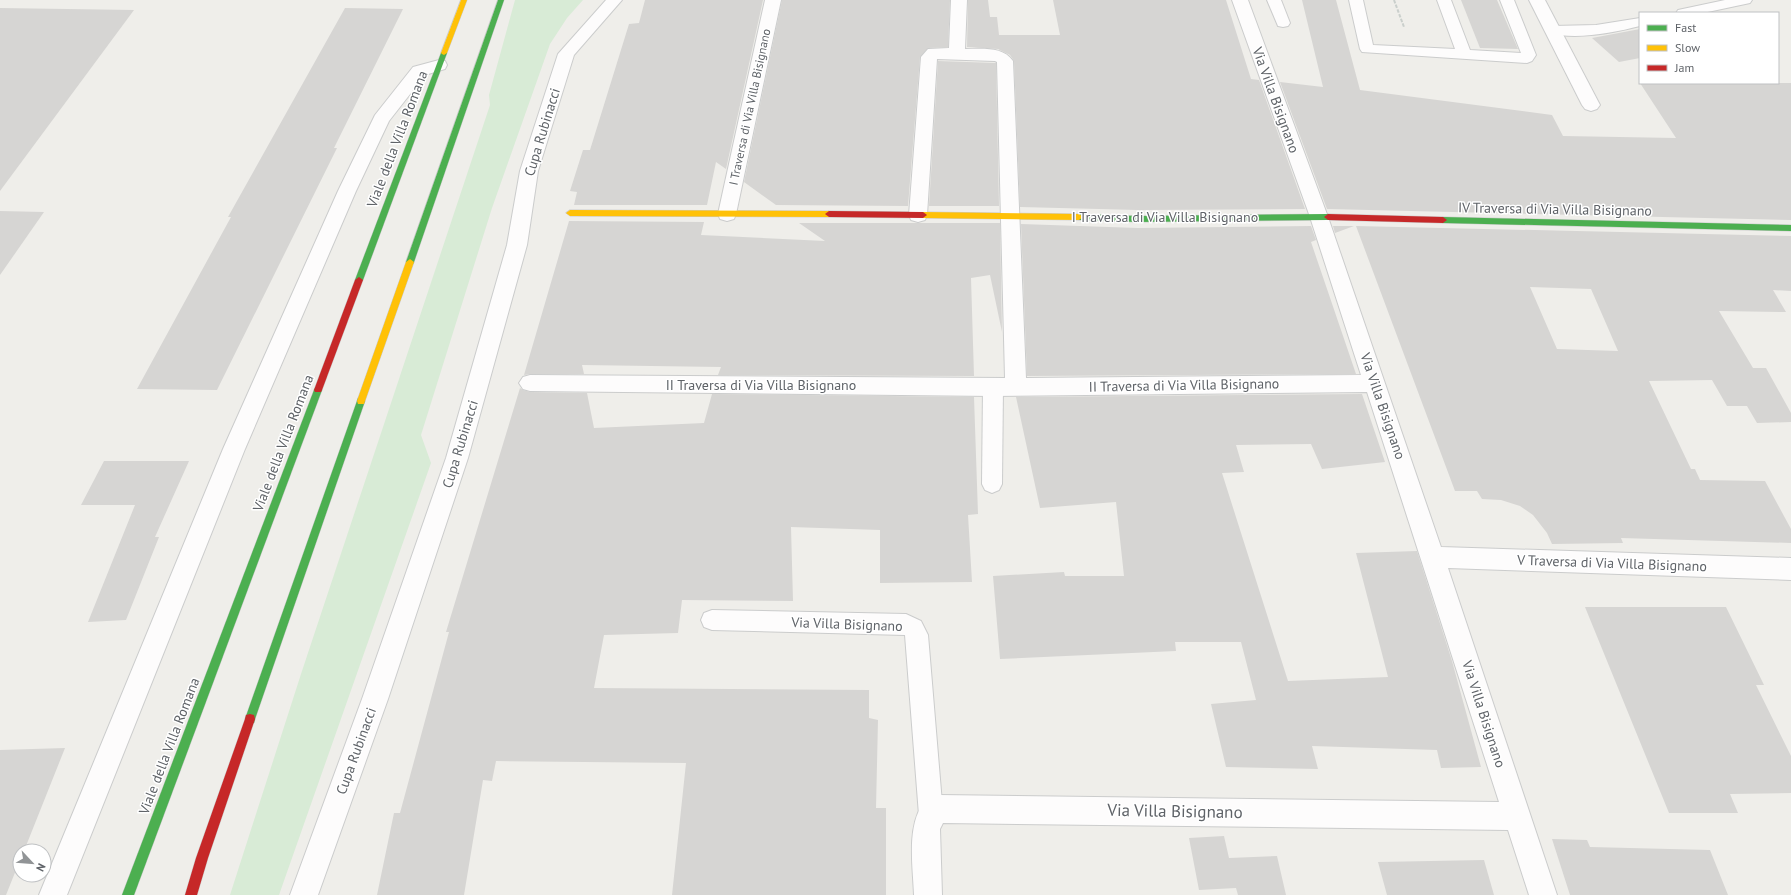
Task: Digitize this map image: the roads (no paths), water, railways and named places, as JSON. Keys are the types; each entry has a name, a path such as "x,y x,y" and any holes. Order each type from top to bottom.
{"main road":[{"name":"Viale della Villa Romana","path":"128,895 464,0"},
{"path":"191,895 202,858 501,0"},
{"name":"I Traversa di Via Villa Bisignano","path":"570,213 1011,215 1138,219 1319,217"},
{"name":"IV Traversa di Via Villa Bisignano","path":"1319,217 1791,228"}],"street":[{"name":"Cupa Rubinacci","path":"304,895 375,699 457,458 517,245 529,171 566,54 614,0"},
{"name":"I Traversa di Via Villa Bisignano","path":"726,214 773,0"},
{"path":"957,53 959,0"},
{"name":"Via Villa Bisignano","path":"1240,0 1319,217 1433,557 1543,895"},
{"path":"1538,0 1591,105"},
{"path":"918,215 928,58 934,53 995,55 1002,57 1005,61 1016,386"},
{"path":"53,895 234,449 347,191 381,119 419,71 439,65"},
{"name":"II Traversa di Via Villa Bisignano","path":"530,383 993,387 1375,383"},
{"name":"V Traversa di Via Villa Bisignano","path":"1433,557 1791,569"},
{"name":"Via Villa Bisignano","path":"928,895 926,829 931,815 939,809 945,808 1517,816"}],"lane":[{"path":"1274,0 1284,23"},
{"path":"1356,0 1366,48 1527,58 1529,57 1507,0"},
{"path":"1444,0 1464,55"},
{"path":"1689,12 1745,0"},
{"path":"1553,30 1577,31 1606,29 1639,22"},
{"path":"992,484 993,387"},
{"name":"Via Villa Bisignano","path":"712,620 906,624 913,628 917,635 931,815"}]}
